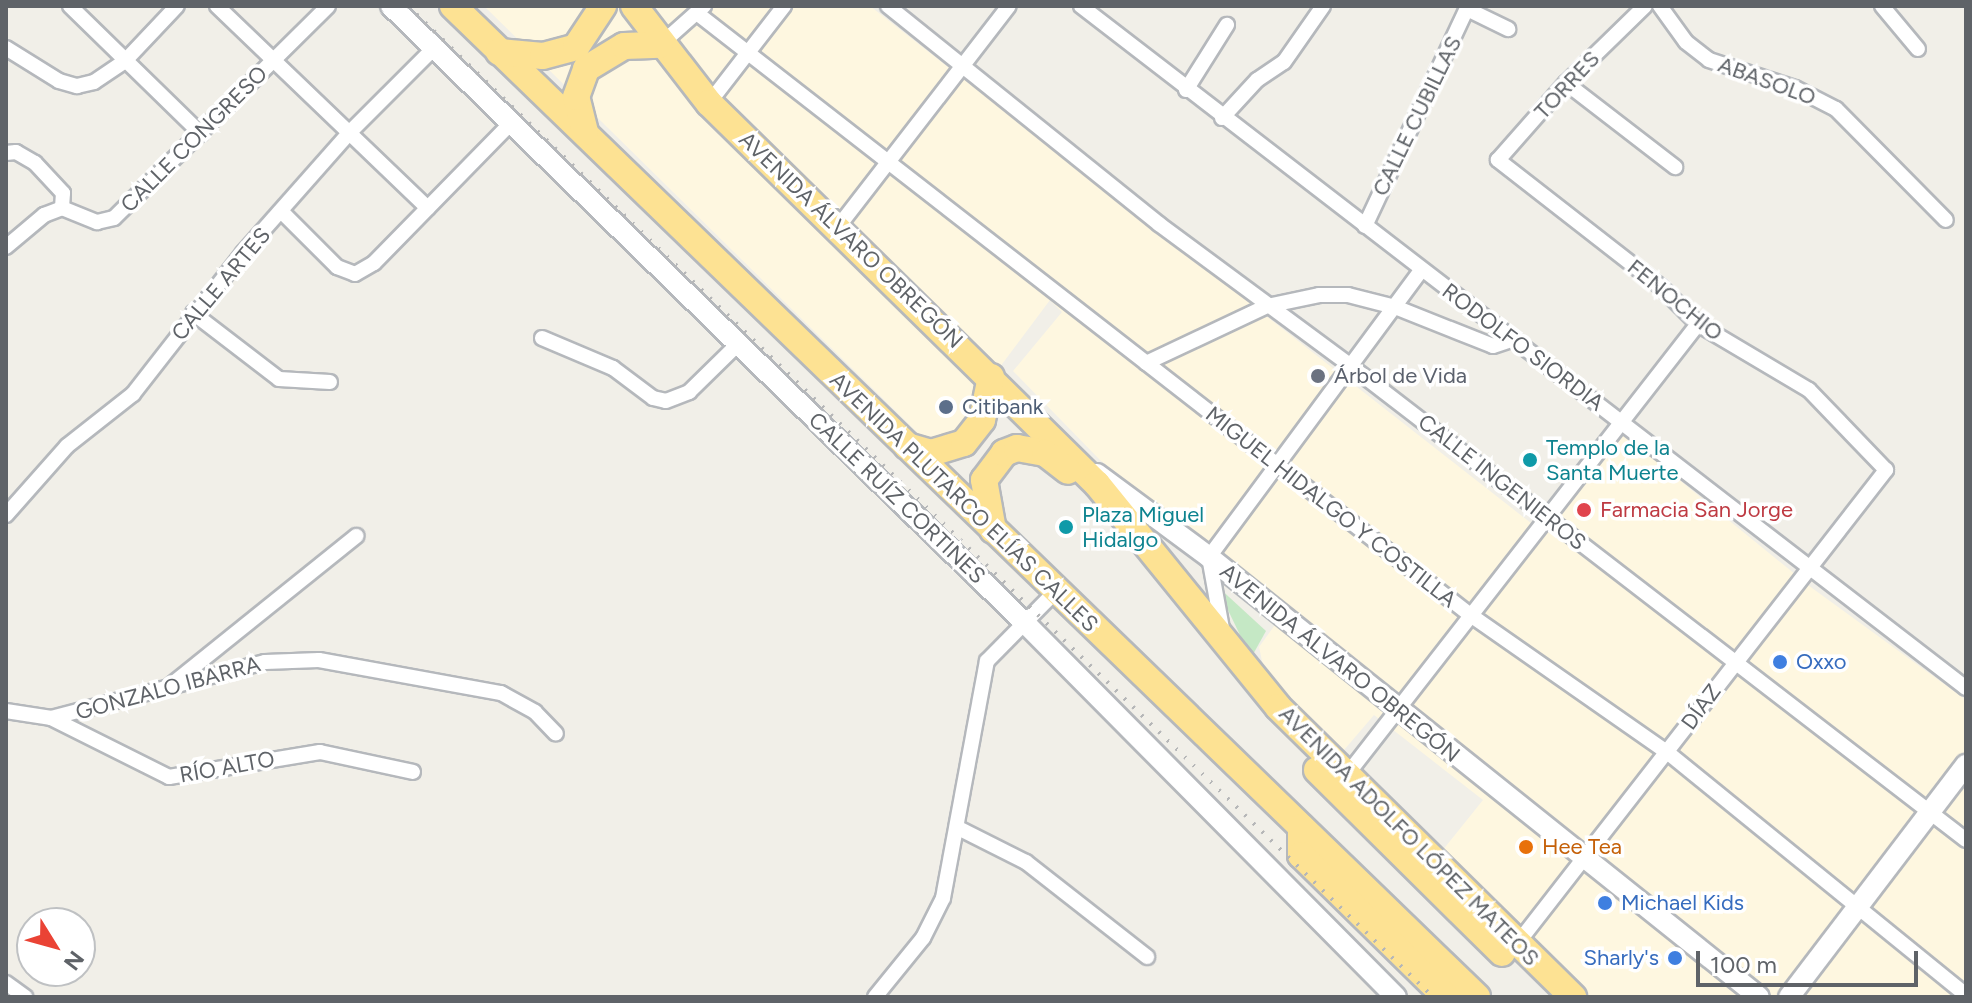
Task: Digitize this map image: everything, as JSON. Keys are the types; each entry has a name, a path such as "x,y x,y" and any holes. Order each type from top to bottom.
{"highway":[{"name":"AVENIDA PLUTARCO ELÍAS CALLES","path":"453,6 1477,997"},
{"path":"585,132 576,97 586,54 603,6"},
{"name":"AVENIDA ÁLVARO OBREGÓN","path":"634,6 660,45 709,103 1064,450"},
{"path":"499,52 543,56 660,45"},
{"path":"907,446 931,453 964,443 982,420 991,377"},
{"path":"994,532 984,480 1004,453 1034,450 1085,485 1173,574"},
{"name":"AVENIDA ADOLFO LÓPEZ MATEOS","path":"1064,450 1173,574 1278,707 1573,997"},
{"path":"1278,707 1309,761 1401,858 1548,997"},
{"path":"1301,827 1324,861 1461,997"},
{"path":"1301,827 1301,855 1446,997"}],"street":[{"path":"6,48 77,86 94,82 124,62 177,6"},
{"path":"217,6 428,208"},
{"name":"CALLE CONGRESO","path":"62,208 97,222 114,218 328,6"},
{"name":"CALLE RUÍZ CORTINES","path":"391,6 1022,620 1396,997"},
{"path":"709,103 784,6"},
{"name":"CALLE INGENIEROS","path":"888,6 962,71 1267,306 1736,659 1966,840"},
{"path":"838,227 962,71 1009,6"},
{"name":"RODOLFO SIORDIA","path":"1081,6 1222,118 1966,688"},
{"path":"1222,118 1257,80 1284,62 1323,6"},
{"name":"ABASOLO","path":"1660,6 1686,42 1709,60 1795,88 1836,109 1946,220"},
{"path":"1882,6 1918,49"},
{"path":"72,8 201,134"},
{"path":"1468,8 1508,29"},
{"name":"CALLE CUBILLAS","path":"1365,226 1468,8"},
{"name":"TORRES","path":"1498,160 1566,83 1641,8"},
{"path":"660,45 701,10"},
{"name":"MIGUEL HIDALGO Y COSTILLA","path":"701,10 888,163 1469,614 1667,752 1857,911 1966,995"},
{"path":"1186,90 1227,25"},
{"name":"CALLE ARTES","path":"6,515 67,446 133,394 193,313 349,133 434,48"},
{"path":"1566,83 1675,167"},
{"path":"282,212 337,267 355,274 374,263 511,123"},
{"path":"6,153 35,163 63,193 62,208 44,215 6,247"},
{"name":"FENOCHIO","path":"1498,160 1661,287 1698,324 1809,390 1886,470"},
{"path":"1224,636 1209,557 1421,270"},
{"path":"1146,363 1267,306 1348,295 1395,307 1493,346 1514,339"},
{"path":"193,313 279,379 330,382"},
{"path":"1346,776 1469,614 1698,324"},
{"path":"542,338 613,368 653,398 666,401 689,392 739,343"},
{"name":"AVENIDA ÁLVARO OBREGÓN","path":"1064,450 1209,557 1395,710 1588,858 1759,997"},
{"name":"DÍAZ","path":"1517,944 1588,858 1807,566 1886,470"},
{"path":"168,688 356,536"},
{"path":"875,997 923,938 943,898 987,661 1022,620 1056,591"},
{"name":"GONZALO IBARRA","path":"51,718 265,662 340,662 501,693 535,712 556,734"},
{"name":"RÍO ALTO","path":"6,711 51,718 169,777 305,752 333,753 413,772"},
{"path":"1789,997 1966,765"},
{"path":"958,828 1026,862 1147,957"},
{"path":"6,983 22,996"}],"shaded area":[{"path":"484,6 870,6 1545,534 1624,435 1812,588 1966,700 1966,997 1584,997 1438,856 1483,800 1374,715 1338,757 1264,670 1259,647 1288,607 1100,460 1013,371 1062,312 1050,300 982,391 957,440 929,444","holes":["909,166 1041,291 899,178"]}],"green space":[{"path":"1216,585 1266,631 1251,658"}],"railway":[{"path":"408,6 1433,997"}],"place":[{"name":"Árbol de Vida","path":"1318,376"},
{"name":"Citibank","path":"946,407"},
{"name":"Templo de la Santa Muerte","path":"1530,460"},
{"name":"Farmacia San Jorge","path":"1584,510"},
{"name":"Plaza Miguel Hidalgo","path":"1066,527"},
{"name":"Oxxo","path":"1780,662"},
{"name":"Hee Tea","path":"1526,847"},
{"name":"Michael Kids","path":"1605,903"},
{"name":"Sharly's","path":"1675,958"}]}
